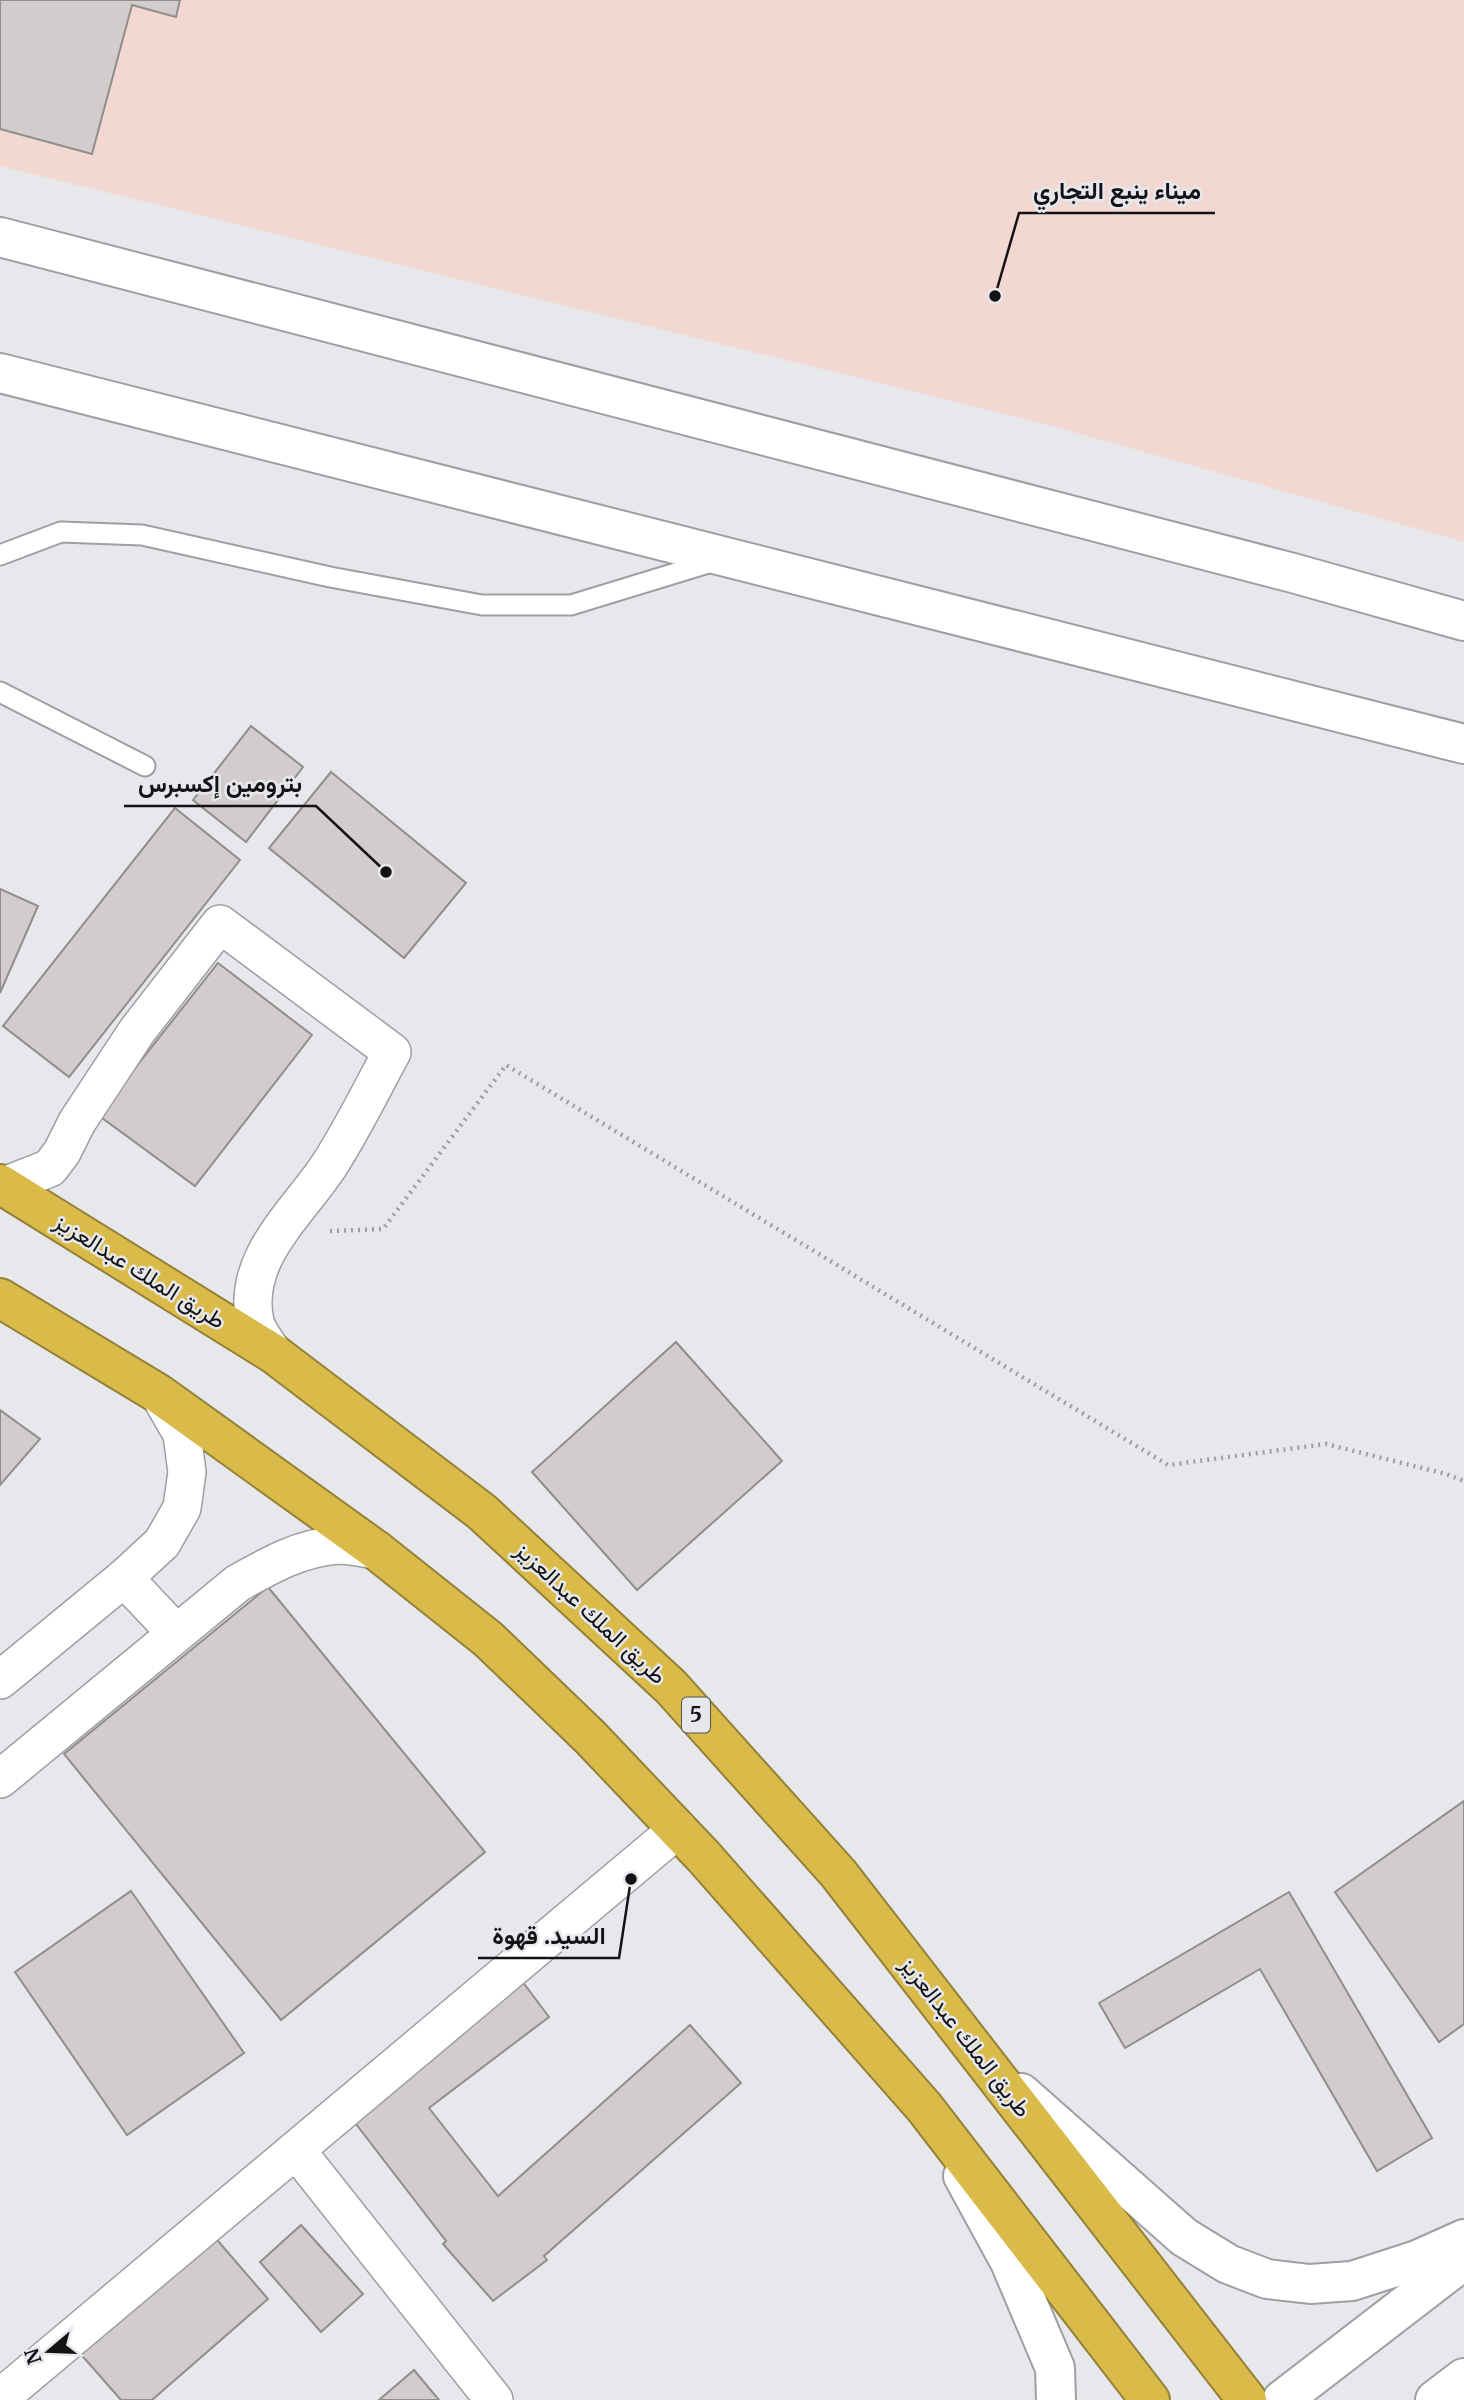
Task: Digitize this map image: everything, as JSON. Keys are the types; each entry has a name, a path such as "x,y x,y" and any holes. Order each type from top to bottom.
{"highway":[{"name":"طريق الملك عبدالعزيز","path":"2,1185 274,1354 482,1512 671,1687 838,1873 1247,2400"},
{"path":"0,1298 159,1394 376,1550 488,1639 590,1737 678,1829 924,2107 1150,2400"}],"main road":[{"path":"0,237 1293,573 1464,621"},
{"path":"0,373 1464,744"},
{"path":"983,2060 1184,2237 1228,2264 1267,2279 1310,2284 1352,2281 1417,2260 1464,2239"},
{"path":"924,2107 1010,2262 1055,2368 1056,2400"},
{"path":"1282,2400 1464,2260"},
{"path":"1435,2400 1464,2378"}],"street":[{"path":"2,1185 50,1168 137,1031 220,924 392,1052 330,1165 277,1232 264,1258 253,1296 256,1324 274,1354"},
{"path":"0,1681 162,1543 183,1508 187,1472 182,1434 159,1394"},
{"path":"0,1779 238,1583 279,1560 307,1550 339,1545 376,1550"},
{"path":"124,1578 176,1633"},
{"path":"0,2398 678,1829"},
{"path":"296,2150 494,2400"}],"lane":[{"path":"0,555 61,532 142,535 330,577 482,605 571,605 730,557"},
{"path":"0,692 145,766"}],"path":[{"path":"277,1232 383,1229 506,1065 1168,1465 1326,1444 1446,1474 1464,1482"}],"shaded area":[{"path":"0,0 1464,0 1464,542 1052,426 0,166"}],"building":[{"path":"0,0 180,0 176,17 132,5 92,154 0,129"},
{"path":"251,726 303,767 246,842 193,800"},
{"path":"331,772 466,883 404,958 269,848"},
{"path":"175,808 240,860 69,1077 3,1026"},
{"path":"0,889 38,906 0,993"},
{"path":"218,963 312,1035 195,1186 98,1115"},
{"path":"676,1342 782,1461 637,1590 532,1472"},
{"path":"0,1410 40,1439 0,1485"},
{"path":"268,1587 485,1852 281,2020 64,1754"},
{"path":"1464,1801 1464,2024 1439,2042 1335,1892"},
{"path":"131,1891 244,2053 127,2135 15,1972"},
{"path":"1289,1892 1432,2138 1377,2171 1260,1969 1125,2048 1099,2003"},
{"path":"522,1981 549,2017 429,2108 498,2196 690,2025 741,2083 544,2256 547,2260 493,2301 443,2244 446,2241 349,2115"},
{"path":"301,2225 363,2294 321,2332 260,2262"},
{"path":"212,2234 268,2299 152,2400 121,2400 78,2351"},
{"path":"414,2370 439,2400 379,2400"}],"place":[{"name":"ميناء ينبع التجاري","path":"995,296"},
{"name":"بترومين إكسبرس","path":"386,872"},
{"name":"السيد. قهوة","path":"631,1879"}]}
